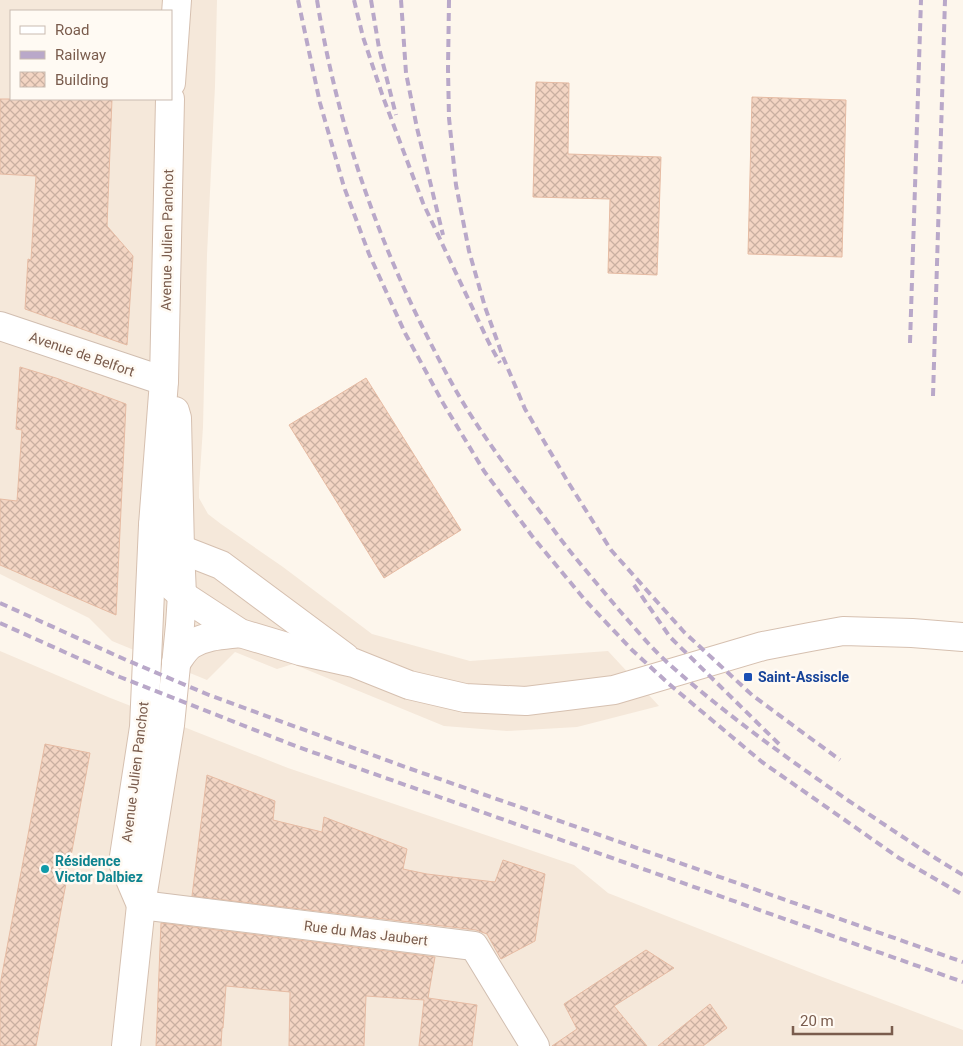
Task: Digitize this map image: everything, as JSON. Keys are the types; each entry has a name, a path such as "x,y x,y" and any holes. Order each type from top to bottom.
{"street":[{"path":"172,69 177,0"},
{"name":"Avenue Julien Panchot","path":"141,904 123,863 144,727 153,525 164,381 170,100"},
{"name":"Avenue de Belfort","path":"0,326 164,381"},
{"name":"Avenue Julien Panchot","path":"147,636 172,586 180,550 177,418 164,381"},
{"name":"Avenue Julien Panchot","path":"126,1046 141,904 170,725 176,663 172,586 153,525"},
{"path":"180,550 221,565 354,663"},
{"path":"172,586 240,633 300,651 354,663 409,685 465,698 526,701 614,690 763,646 843,632 912,633 963,637"},
{"path":"176,663 191,644 210,636 240,633"},
{"name":"Rue du Mas Jaubert","path":"141,904 474,946 535,1046"}],"shaded area":[{"path":"0,0 217,0 207,255 203,427 199,488 199,498 208,514 283,567 372,634 470,661 608,651 659,706 577,727 507,731 444,726 293,664 277,669 235,652 207,680 112,641 89,618 0,574"},
{"path":"0,651 108,697 288,768 574,865 608,893 963,1030 963,1046 0,1046"}],"building":[{"path":"536,82 569,83 568,154 661,157 657,275 608,273 610,199 533,197"},
{"path":"752,97 846,100 842,257 748,254"},
{"path":"0,99 112,100 107,226 133,256 127,345 25,309 28,259 31,260 36,176 0,174"},
{"path":"20,367 126,404 116,615 0,565 0,499 17,501 22,430 16,429"},
{"path":"366,378 461,530 384,578 289,425"},
{"name":"Résidence Victor Dalbiez","path":"45,744 90,753 36,1046 0,1046 0,985"},
{"path":"207,775 275,801 273,820 322,832 324,817 407,849 403,869 427,874 495,882 503,860 545,874 535,941 501,959 487,934 476,930 192,896"},
{"path":"161,923 435,957 428,998 477,1005 472,1046 419,1046 424,1000 366,996 364,1046 289,1046 290,992 226,986 221,1046 156,1046"},
{"path":"646,950 674,968 614,1006 647,1046 552,1046 577,1029 564,1004"},
{"path":"710,1004 727,1028 703,1046 658,1046"}],"railway":[{"path":"298,0 320,103 344,187 369,254 405,333 443,403 484,471 532,536 585,600 632,650 669,684 762,762 899,858 963,895"},
{"path":"317,0 344,124 356,165 385,244 420,322 451,382 472,417 509,470 583,567 643,638 669,664 757,735 849,801 963,875"},
{"path":"354,0 363,37 383,97 423,203 500,363"},
{"path":"371,0 379,48 396,115"},
{"path":"401,0 406,73 417,128 443,235"},
{"path":"449,0 449,118 456,185 469,251 485,307 525,409 611,550 684,632 752,695 840,760"},
{"path":"910,343 921,0"},
{"path":"933,396 945,0"},
{"path":"634,585 670,637 780,745"},
{"path":"0,603 209,695 411,769 963,962"},
{"path":"0,623 120,677 298,747 963,982"}],"place":[{"name":"Saint-Assiscle","path":"748,677"},
{"name":"Résidence Victor Dalbiez","path":"45,869"}]}
